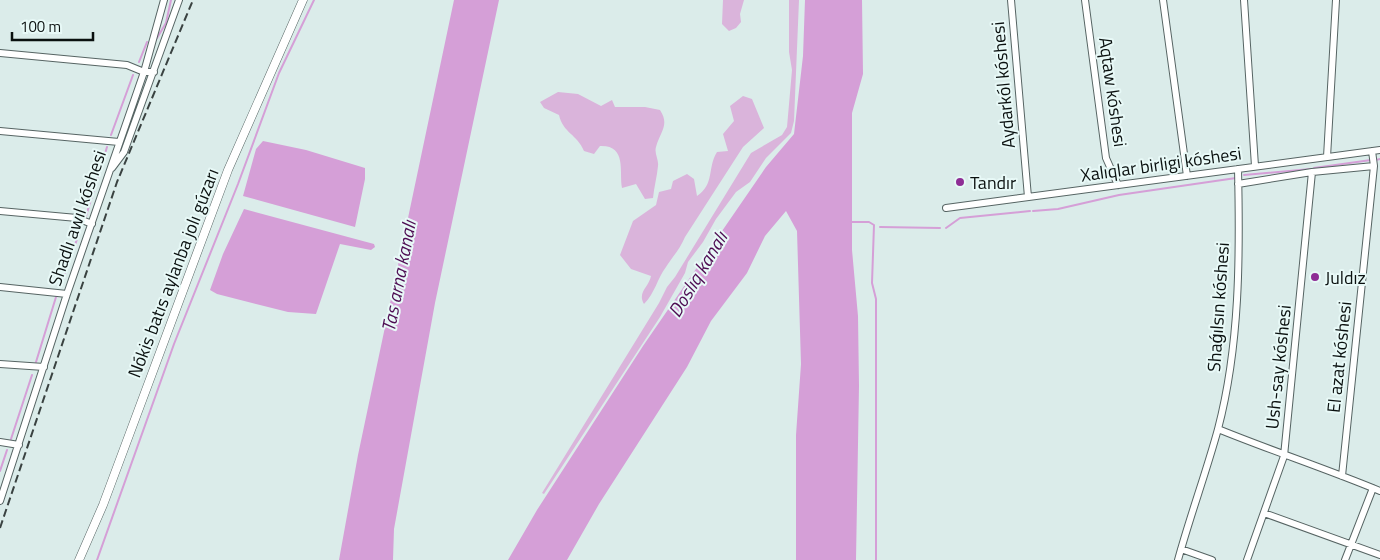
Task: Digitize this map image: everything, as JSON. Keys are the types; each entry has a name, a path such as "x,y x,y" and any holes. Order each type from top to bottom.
{"main road":[{"name":"Nókis batıs aylanba jolı gúzarı","path":"79,560 103,505 228,170 303,0"}],"street":[{"name":"Shadlı awıl kóshesi","path":"0,501 67,294 144,72 164,0"},
{"path":"110,171 124,152 179,0"},
{"name":"Aydarkól kóshesi","path":"1011,0 1028,197"},
{"name":"Aqtaw kóshesi","path":"1085,0 1106,158 1118,185"},
{"path":"1163,0 1187,176"},
{"path":"1244,0 1255,166"},
{"path":"1246,10 1249,0"},
{"path":"1328,157 1336,0"},
{"path":"0,53 127,65 144,72 154,72"},
{"path":"0,131 119,142"},
{"name":"Xalıqlar birligi kóshesi","path":"946,208 1380,150"},
{"name":"El azat kóshesi","path":"1342,476 1374,166 1372,151"},
{"path":"1238,184 1312,172 1374,166"},
{"name":"Shaǵılsın kóshesi","path":"1178,560 1218,429 1232,357 1237,290 1238,169"},
{"name":"Ush-say kóshesi","path":"1247,560 1284,456 1312,172"},
{"path":"0,211 77,218 92,224"},
{"path":"0,287 67,294"},
{"path":"0,364 44,367"},
{"path":"1218,429 1284,456 1380,491"},
{"path":"0,442 19,445"},
{"path":"1345,560 1372,488"},
{"path":"1264,513 1380,555"},
{"path":"1181,549 1212,560"}],"shaded area":[{"path":"723,0 744,0 740,14 741,22 736,28 729,31 722,24"},
{"path":"789,0 799,0 794,121 791,133 766,158 750,182 736,192 716,219 703,242 688,262 685,273 660,317 544,494 542,493 667,287 751,153 782,135 787,127 792,70 789,52"},
{"path":"558,92 578,94 601,106 612,100 615,107 645,107 660,110 663,115 664,124 656,149 658,166 653,198 645,199 636,184 622,188 620,160 614,150 609,147 600,146 594,154 584,151 578,141 564,126 559,115 544,108 540,102"},
{"path":"743,96 752,99 764,128 743,147 644,304 642,296 651,276 631,269 620,255 633,221 656,205 659,192 671,189 673,181 687,174 694,179 697,196 703,191 709,181 712,164 717,152 728,151 723,134 734,121 730,106"}],"water":[{"name":"Tas arna kanalı","path":"454,0 499,0 435,303 394,529 393,560 339,560 358,455"},
{"name":"Doslıq kanalı","path":"805,0 862,0 863,74 852,113 852,250 858,316 859,386 856,560 796,560 796,435 801,364 797,231 786,211 765,236 747,273 711,321 687,367 599,504 567,560 508,560 537,510 643,346 766,167 794,134 803,56"},
{"path":"263,141 306,150 365,168 365,179 355,227 243,196 256,149"},
{"path":"244,209 374,244 375,247 371,250 340,244 316,314 288,312 217,294 210,290 223,254"}],"waterway":[{"path":"157,38 166,23 171,0"},
{"path":"97,560 174,344 238,184 279,73 314,0"},
{"path":"139,62 147,42"},
{"path":"111,135 133,75"},
{"path":"86,216 107,147"},
{"path":"1376,160 1380,159"},
{"path":"1314,168 1371,160"},
{"path":"1244,175 1311,169"},
{"path":"1033,211 1058,209 1119,195 1236,178"},
{"path":"946,228 960,218 1030,211"},
{"path":"850,222 869,222 874,225 872,283 876,299 876,560"},
{"path":"880,227 940,228"},
{"path":"61,284 81,228"},
{"path":"36,362 56,297"},
{"path":"11,439 32,375"},
{"path":"0,471 7,450"}],"railway":[{"path":"0,528 117,182 193,0"}],"place":[{"name":"Tandır","path":"960,182"},
{"name":"Juldız","path":"1315,277"}]}
